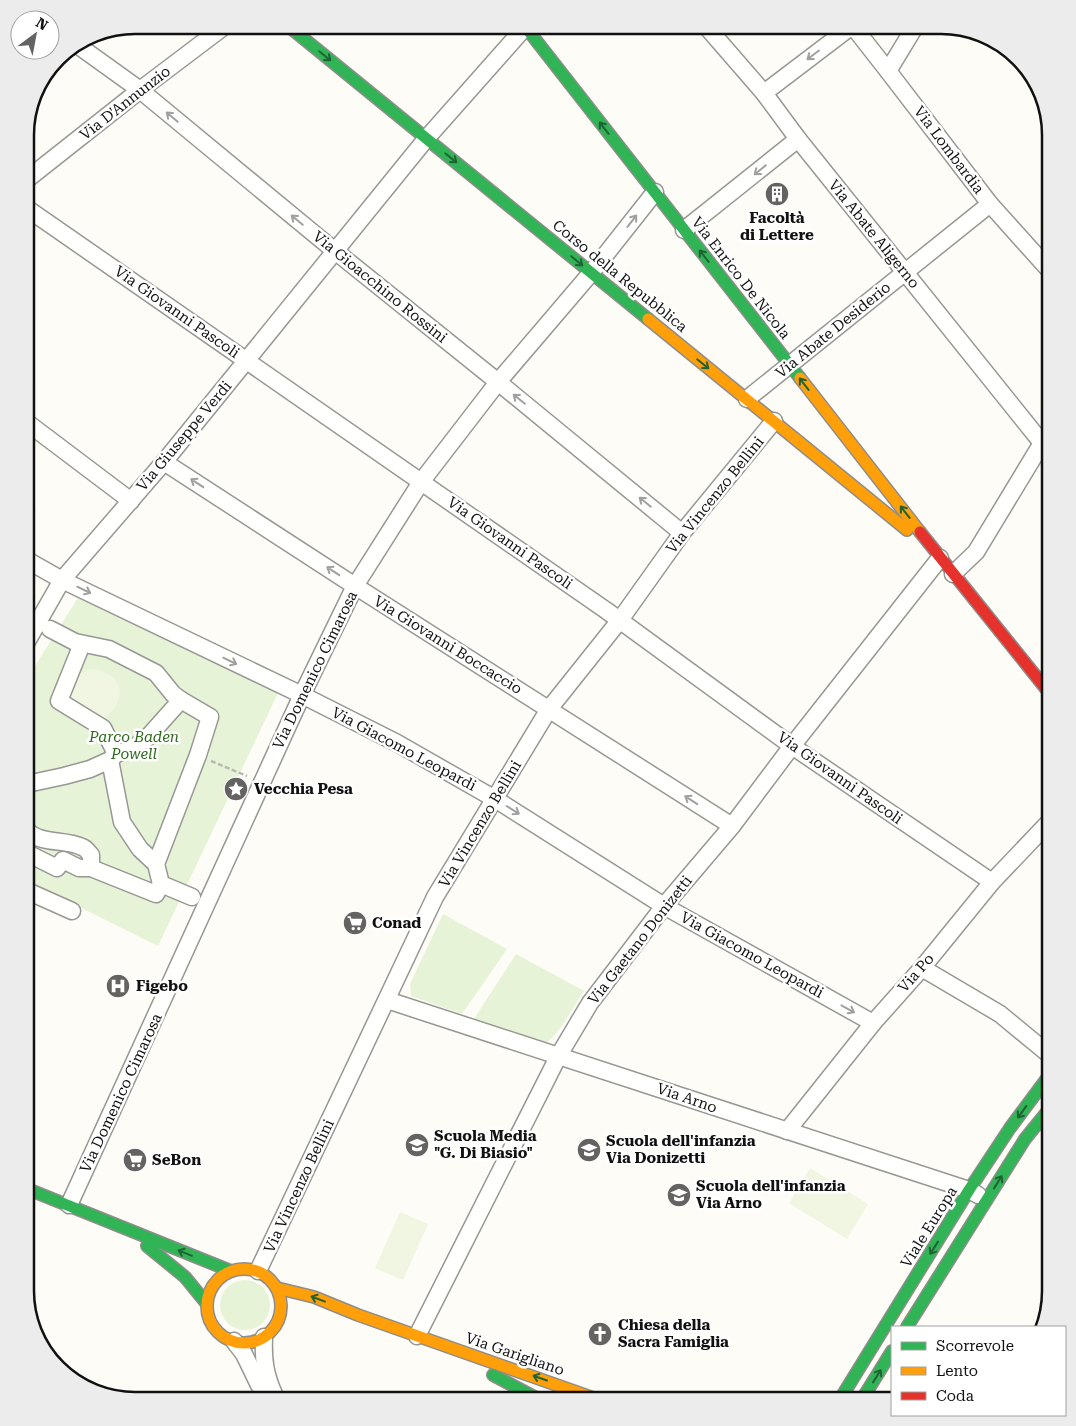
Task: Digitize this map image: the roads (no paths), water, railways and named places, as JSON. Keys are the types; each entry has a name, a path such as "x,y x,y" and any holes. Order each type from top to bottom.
{"main road":[{"name":"Corso della Repubblica","path":"298,34 937,554"},
{"name":"Via Enrico De Nicola","path":"532,34 937,554"},
{"path":"866,497 881,481"},
{"path":"937,554 1042,684"},
{"name":"Viale Europa","path":"845,1392 969,1190 1010,1128 1042,1085"},
{"path":"908,1326 987,1199 1026,1139 1042,1119"},
{"path":"34,1191 231,1271"},
{"path":"127,1230 185,1277 207,1304"},
{"path":"258,1271 244,1268 231,1271 214,1284 207,1304 214,1327 220,1333 234,1341 249,1342 264,1338 283,1317 277,1288"},
{"name":"Via Garigliano","path":"258,1271 269,1278 277,1288 314,1297 358,1315 577,1392"},
{"name":"Via Garigliano","path":"322,1312 358,1315"},
{"name":"Via Garigliano","path":"418,1336 525,1392"},
{"path":"867,1392 891,1353"}],"street":[{"name":"Via D'Annunzio","path":"34,174 214,34"},
{"name":"Via Giuseppe Verdi","path":"34,629 62,580 164,462 426,139 519,34"},
{"name":"Via Abate Aligerno","path":"713,34 764,93 798,139 905,272 1042,431"},
{"path":"764,93 840,34"},
{"name":"Via Lombardia","path":"859,34 990,204 1042,262"},
{"path":"888,71 911,34"},
{"name":"Via Gioacchino Rossini","path":"83,49 140,90 682,533"},
{"path":"684,230 798,139"},
{"name":"Via Domenico Cimarosa","path":"69,1205 302,695 356,586 421,482 498,382 591,273 655,192"},
{"name":"Via Abate Desiderio","path":"747,399 990,204"},
{"name":"Via Giovanni Pascoli","path":"34,213 620,620 792,746 992,882"},
{"name":"Via Vincenzo Bellini","path":"258,1271 435,897 549,709 620,620 682,533 774,421"},
{"path":"34,428 131,500"},
{"path":"953,574 976,552 1042,445"},
{"name":"Via Giovanni Boccaccio","path":"164,462 732,826"},
{"name":"Via Gaetano Donizetti","path":"418,1336 559,1054 590,1003 664,906 732,826 937,554"},
{"name":"Via Giacomo Leopardi","path":"34,564 62,580 302,695 396,743 495,799 664,906 873,1023"},
{"path":"50,629 75,642 109,648 156,673 173,694 210,718 198,755 156,864"},
{"path":"34,856 57,868 63,860 79,868 91,868 156,894 161,884 156,864 140,849 122,822 113,757 104,728 59,700 82,644"},
{"path":"34,782 90,769 133,748 147,738 181,700"},
{"name":"Via Po","path":"787,1131 873,1023 922,968 992,882 1042,829"},
{"path":"34,835 44,840 65,842 84,847 91,855 91,868"},
{"path":"34,848 44,840"},
{"path":"161,884 192,897"},
{"path":"34,894 72,911"},
{"path":"922,968 1000,1014 1042,1049"},
{"name":"Via Arno","path":"387,1000 559,1054 969,1190 987,1199"},
{"path":"264,1338 267,1380 273,1392"},
{"path":"234,1341 244,1354 259,1385 267,1392"}],"place":[{"name":"Facoltà di Lettere","path":"777,194"},
{"name":"Vecchia Pesa","path":"236,789"},
{"name":"Conad","path":"355,923"},
{"name":"Figebo","path":"118,986"},
{"name":"Scuola Media \"G. Di Biasio\"","path":"417,1145"},
{"name":"Scuola dell'infanzia Via Donizetti","path":"589,1150"},
{"name":"SeBon","path":"135,1160"},
{"name":"Scuola dell'infanzia Via Arno","path":"679,1195"},
{"name":"Chiesa della Sacra Famiglia","path":"600,1334"}],"park label":[{"name":"Parco Baden Powell","path":"134,746"}]}
